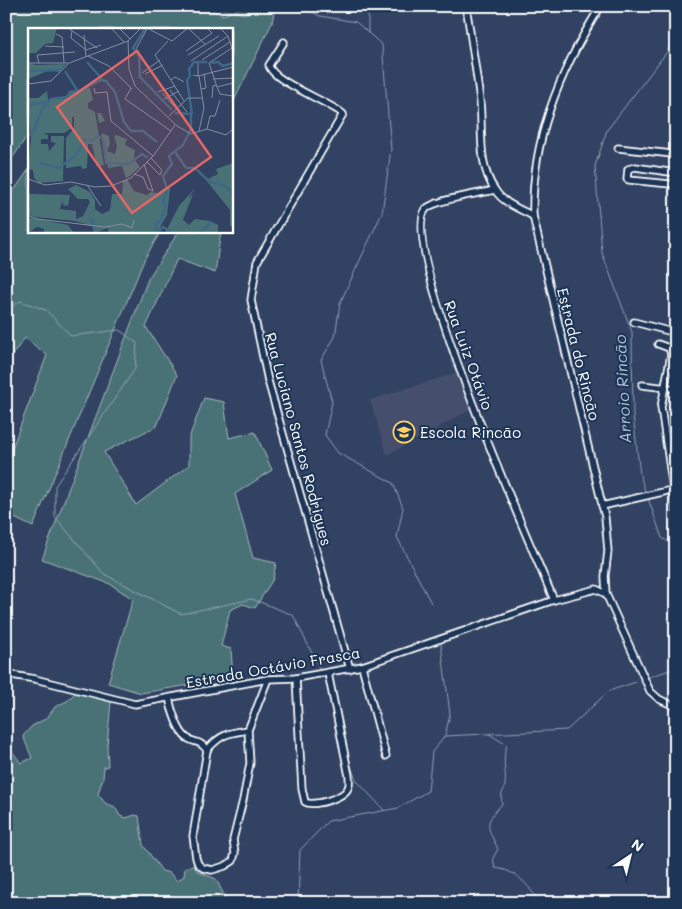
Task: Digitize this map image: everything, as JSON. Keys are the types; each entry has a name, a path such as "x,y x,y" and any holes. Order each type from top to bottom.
{"street":[{"path":"466,6 480,103 483,158 488,175 495,190 507,202 533,216"},
{"name":"Estrada do Rincão","path":"601,6 565,70 551,104 537,158 532,195 533,216 602,506 608,551 604,576 606,594 650,690 659,699 676,707"},
{"name":"Rua Luciano Santos Rodrigues","path":"284,42 268,65 271,71 343,114 256,262 251,300 268,382 350,669"},
{"path":"618,148 674,154 676,146"},
{"path":"670,184 629,180 626,174 628,169 635,167 676,173"},
{"name":"Rua Luiz Otávio","path":"495,190 431,205 423,214 420,228 434,295 454,354 503,481 554,600"},
{"path":"634,322 676,334"},
{"path":"658,344 670,350 661,407 676,510"},
{"path":"642,385 676,390"},
{"path":"602,506 674,489"},
{"path":"604,576 596,589 606,594"},
{"name":"Estrada Octávio Frasca","path":"6,674 35,679 135,704 268,679 296,678 350,669 554,600 596,589"},
{"path":"362,666 386,756"},
{"path":"296,678 302,789 305,802 312,804 338,797 349,787 349,776 328,673"},
{"path":"248,730 225,734 215,740 207,750 193,836 196,858 198,864 203,868 212,870 226,866 232,861 235,853 233,840 250,763 248,730 268,679"},
{"path":"169,698 181,734 189,740 200,742 207,750"}],"shaded area":[{"name":"Escola Rincão","path":"456,373 470,410 387,455 370,400"}],"green space":[{"path":"6,6 202,6 223,15 246,6 275,6 272,23 232,105 232,28 28,28 28,135 6,168"},
{"path":"28,170 28,232 160,232 145,258 33,527 6,514 6,464 47,355 25,338 6,363 6,196 11,195"},
{"path":"178,232 221,232 215,273 177,259 146,327 177,375 157,426 104,452 136,505 189,465 189,438 204,398 224,402 229,438 255,432 272,470 235,494 253,558 276,563 273,579 255,608 243,604 230,610 221,646 231,649 233,678 141,693 108,683 133,599 110,584 42,559 148,279"},
{"path":"76,692 111,701 107,746 108,766 104,767 98,794 105,803 115,807 120,816 126,818 135,815 139,816 143,845 162,871 170,873 177,881 184,876 185,868 193,865 197,871 216,879 227,901 265,902 309,897 312,903 6,903 6,743 21,763 32,758 23,736 32,726 47,718 55,707 67,701"}],"waterway":[{"path":"208,6 244,14 275,6"},
{"path":"300,6 320,16 356,22 382,45 391,149 382,213 340,303 335,337 321,360 332,402 325,435 338,453 393,483 403,508 397,537 431,603"},
{"path":"368,6 368,33"},
{"name":"Arroio Rincão","path":"674,6 676,27"},
{"name":"Arroio Rincão","path":"646,494 640,475 633,415 632,332 602,253 595,166 607,130 676,40"},
{"path":"6,311 20,301 46,310 71,336 119,330 137,343 135,369 55,486 55,517 104,574 181,614 252,599 293,615 321,671"},
{"name":"Arroio Rincão","path":"648,498 662,538 676,546"},
{"path":"441,644 450,714 445,735"},
{"name":"Arroio Rincão","path":"646,678 676,668"},
{"path":"324,676 327,684"},
{"name":"Arroio Rincão","path":"298,903 300,850 328,821 398,808 428,791 432,752 445,736 567,730 609,691 642,680"},
{"path":"489,734 507,745 504,756 505,785 502,804 489,821 489,830 498,849 493,858 495,868 516,875 531,890 540,903"},
{"path":"348,757 356,780 384,810"}],"place":[{"name":"Escola Rincão","path":"404,432"}]}
